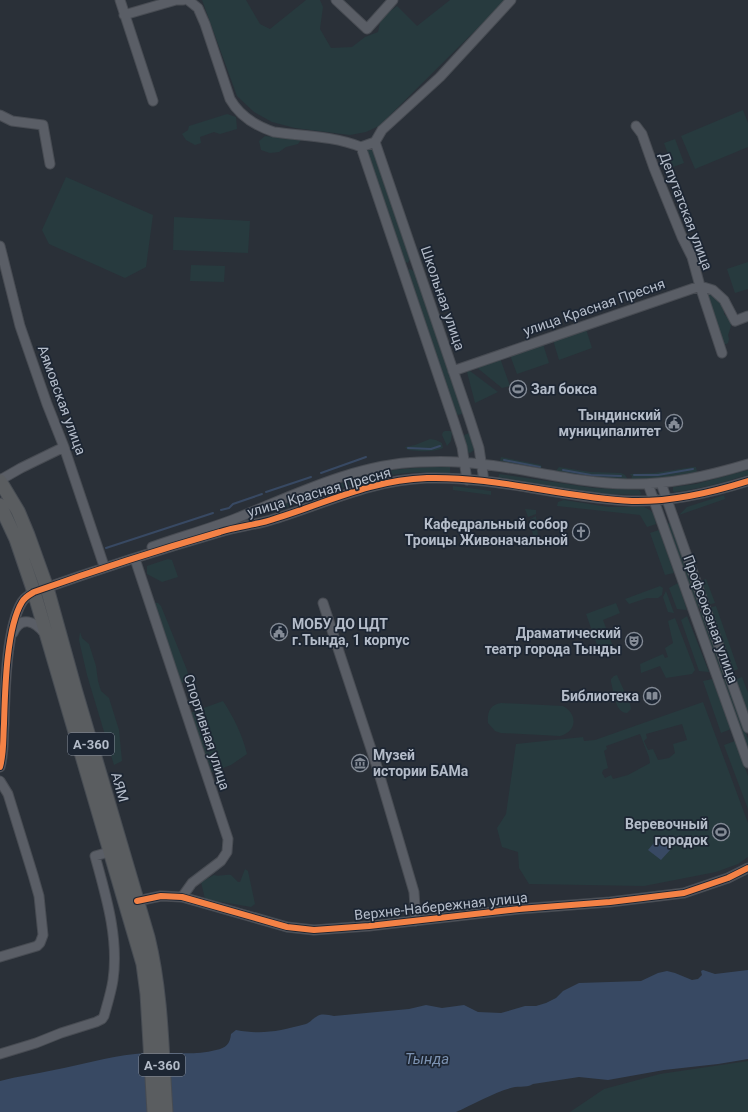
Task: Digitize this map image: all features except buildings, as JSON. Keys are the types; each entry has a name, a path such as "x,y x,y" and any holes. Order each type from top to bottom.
{"highway":[{"name":"АЯМ","path":"0,481 18,511 46,585 154,964 158,995 154,1018 154,1112"},
{"name":"АЯМ","path":"0,505 16,539 33,589 143,964 147,994 154,1018 166,1112"}],"street":[{"path":"120,0 153,101"},
{"path":"124,15 176,0 183,0"},
{"path":"188,0 198,8 205,24 230,99 235,107 244,116 274,132 335,139 361,147 375,142 382,130 440,77 511,0"},
{"path":"336,0 367,29 393,0"},
{"path":"0,115 12,122 43,125 50,164"},
{"name":"Депутатская улица","path":"636,126 642,134 682,237 692,257 722,353"},
{"name":"Школьная улица","path":"375,142 469,417 482,464 484,481"},
{"name":"Школьная улица","path":"361,147 462,447 467,480"},
{"name":"Аямовская улица","path":"0,246 20,326 47,404 64,447 103,563"},
{"path":"402,268 416,263"},
{"path":"700,286 713,290 724,300 735,321 748,316"},
{"name":"улица Красная Пресня","path":"453,371 700,286"},
{"path":"454,422 469,417"},
{"path":"0,481 21,468 64,447"},
{"name":"улица Красная Пресня","path":"46,585 103,563 220,524 307,489 371,469 418,462 464,462 593,481 648,484 704,477 748,464"},
{"name":"улица Красная Пресня","path":"46,585 135,559 222,531 275,519 357,490 385,482 428,478 484,481 598,498 654,501 708,493 748,481"},
{"name":"Профсоюзная улица","path":"662,483 748,728"},
{"name":"Профсоюзная улица","path":"648,484 748,763"},
{"path":"658,513 670,509"},
{"name":"Спортивная улица","path":"135,559 228,839 227,852 221,861 192,883 182,897"},
{"path":"0,767 3,752 8,663 11,638 17,614 25,598 33,589 46,585"},
{"path":"323,603 387,797 414,892 416,921"},
{"path":"11,638 18,625 27,622 36,625 47,637"},
{"path":"0,781 8,794 36,885 43,934 40,943 37,946 0,957"},
{"path":"0,1054 96,1022 104,1016 111,989 114,960 111,918 95,856 109,852"},
{"name":"Верхне-Набережная улица","path":"137,901 161,896 182,897 287,927 314,930 416,921 519,909 610,902 684,893 728,878 748,868"}],"green space":[{"path":"202,0 246,0 260,24 270,29 306,0 320,0 323,7 320,29 331,48 352,47 365,37 378,32 381,18 397,6 417,26 450,0 506,0 379,126 366,132 350,135 295,128 272,122 254,112 237,96"},
{"path":"743,110 748,123 748,147 695,169 681,136"},
{"path":"227,114 236,117 237,129 220,134 214,132 200,137 201,143 195,145 186,140 182,134 188,130 189,126"},
{"path":"265,136 301,140 298,144 286,147 279,152 270,153 261,150 259,141"},
{"path":"675,139 684,163 673,167 664,143"},
{"path":"366,149 373,149 410,258 408,263 403,261 366,152"},
{"path":"66,177 153,215 146,267 125,278 49,244 42,230"},
{"path":"174,217 250,221 248,253 173,250"},
{"path":"748,262 748,289 735,293 727,269"},
{"path":"191,265 225,266 224,282 190,281"},
{"path":"409,269 415,272 462,409 462,414 457,415 454,412 407,272"},
{"path":"707,292 712,292 716,299 724,306 724,314 731,323 728,343 724,345 707,302"},
{"path":"586,329 592,348 559,360 553,340"},
{"path":"543,344 549,363 517,374 510,355"},
{"path":"500,358 510,386 502,388 475,366"},
{"path":"466,368 498,392 475,403"},
{"path":"445,431 452,432 451,441 447,446 442,435"},
{"path":"469,433 474,450 470,453 467,452 462,436"},
{"path":"430,439 442,443 443,448 434,451 426,451 408,450 405,447 415,445"},
{"path":"501,457 541,465 542,469 500,461"},
{"path":"450,467 450,473 407,473 390,475 357,483 277,511 275,510 275,508 313,493 364,476 411,468"},
{"path":"559,467 590,472 621,473 625,475 627,480 597,479 557,473 556,471"},
{"path":"696,467 697,472 655,479 631,480 632,476 630,474 654,473"},
{"path":"748,470 748,475 712,485 673,491 673,487 696,484"},
{"path":"499,474 594,488 639,490 641,493 640,495 605,494 576,491 498,479"},
{"path":"453,486 491,491 491,495 453,490"},
{"path":"724,495 725,499 679,515 687,507"},
{"path":"564,500 609,507 644,507 654,514 656,524 647,527 640,515 557,506 558,502"},
{"path":"525,509 536,510 536,514 528,517"},
{"path":"536,516 538,536 534,538 529,520"},
{"path":"670,523 700,607 696,609 666,524"},
{"path":"659,530 674,573 665,575 650,533"},
{"path":"168,559 172,560 178,577 162,582 147,574 147,566"},
{"path":"706,579 715,603 707,605 698,582"},
{"path":"678,583 687,610 677,609 669,588"},
{"path":"660,586 663,588 662,595 658,598 647,598 629,604 625,599"},
{"path":"666,591 674,613 668,612 663,597"},
{"path":"153,603 158,603 161,606 187,670 189,677 188,682 181,683"},
{"path":"616,603 620,613 603,620 615,652 601,656 586,614"},
{"path":"716,606 738,669 731,672 708,608"},
{"path":"702,612 748,739 748,752 698,613"},
{"path":"687,616 709,672 699,671 681,620"},
{"path":"675,618 695,670 692,674 666,678 660,666 641,673 640,664 663,654 665,658 668,657 665,648 673,643 668,621"},
{"path":"80,632 82,638 89,644 96,666 101,691 109,698 119,730 122,761 114,765 87,675 79,640"},
{"path":"617,675 630,704 631,709 627,713 620,710 614,696 611,679"},
{"path":"742,677 748,693 748,720 734,680"},
{"path":"712,679 731,729 721,733 703,681"},
{"path":"223,701 237,726 247,754 231,765 212,772 190,713"},
{"path":"703,702 748,823 748,857 738,864 716,872 644,886 529,884 519,868 518,852 502,847 497,828 506,814 516,744 583,737 584,741 595,740","holes":["682,724 687,740 673,744 675,753 669,758 658,760 653,749 648,750 644,741 647,738 646,734","640,734 650,763 628,775 613,779 611,775 605,778 602,773 603,770 608,768 604,751 607,749 606,746"]},
{"path":"501,703 563,706 568,709 574,722 570,731 560,736 501,733 495,731 488,723 488,716 494,705"},
{"path":"735,741 748,776 748,809 724,745"},
{"path":"245,869 248,871 255,904 251,907 205,899 201,882 214,875 231,875 238,882 240,882"},
{"path":"748,1061 748,1112 570,1112 604,1089 660,1074"}],"water":[{"path":"658,838 671,849 661,860 648,850"},
{"name":"Тында","path":"703,970 715,974 748,970 748,1059 664,1070 608,1080 579,1077 515,1087 493,1094 456,1112 0,1112 0,1081 125,1055 145,1053 196,1053 216,1050 227,1045 231,1034 236,1030 271,1032 306,1024 320,1015 334,1016 409,1009 426,1005 442,1008 464,1005 478,1012 501,1013 525,1006 536,1006 546,1003 556,998 563,991 579,983 641,981 658,973 667,971 692,980 698,979 702,975 701,971"}],"waterway":[{"path":"408,448 431,449 440,446"},
{"path":"321,473 366,457"},
{"path":"504,460 540,467"},
{"path":"634,475 658,475 693,469"},
{"path":"563,470 591,475 621,476"},
{"path":"266,492 311,477"},
{"path":"221,510 229,508 233,504 262,494"},
{"path":"106,548 213,513"}],"cycle path":[{"path":"0,767 3,751 7,661 13,628 22,602 26,597 34,592 150,553 227,530 268,521 349,493 387,483 406,480 427,478 478,480 581,496 632,501 662,500 691,496 748,481"},
{"path":"137,901 161,896 182,897 287,927 314,930 369,926 519,909 610,902 684,893 728,878 748,868"}],"place":[{"name":"Зал бокса","path":"518,389"},
{"name":"Тындинский муниципалитет","path":"674,423"},
{"name":"Кафедральный собор Троицы Живоначальной","path":"581,532"},
{"name":"МОБУ ДО ЦДТ г.Тында, 1 корпус","path":"279,632"},
{"name":"Драматический театр города Тынды","path":"634,641"},
{"name":"Библиотека","path":"652,696"},
{"name":"Музей истории БАМа","path":"360,763"},
{"name":"Веревочный городок","path":"721,832"}]}
